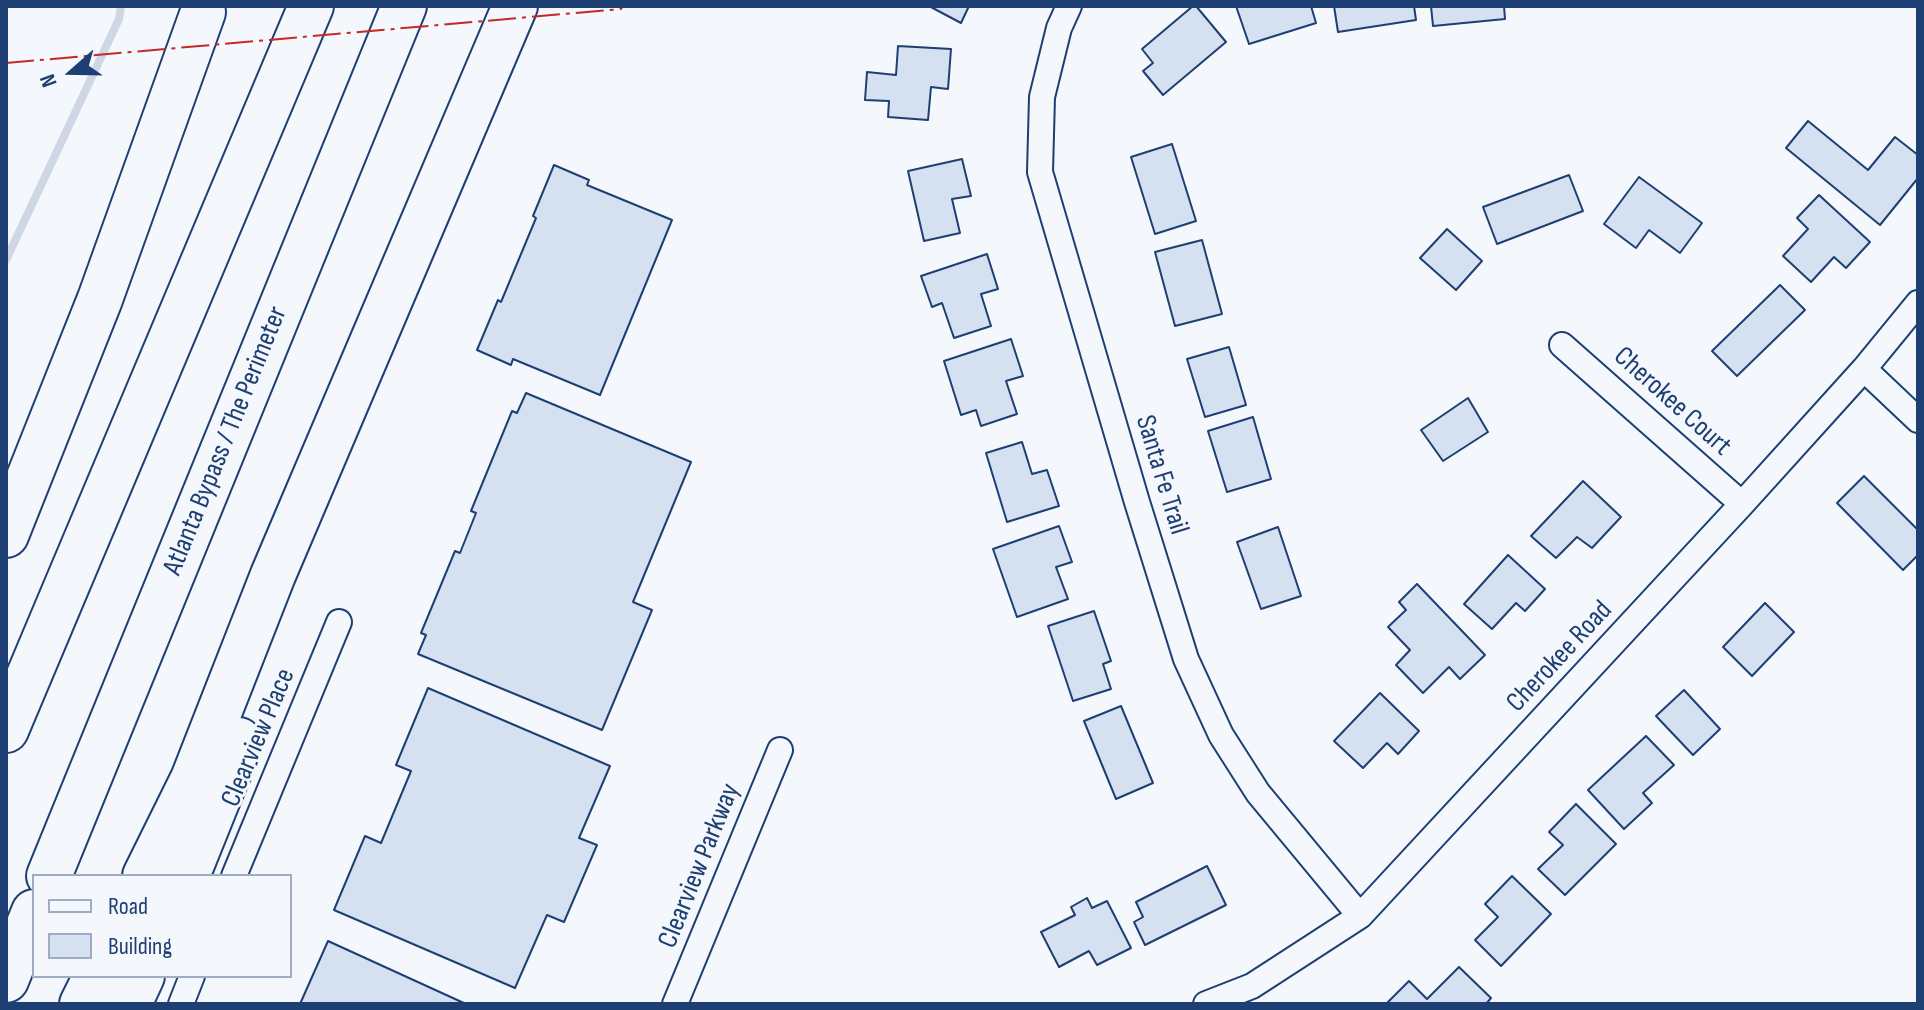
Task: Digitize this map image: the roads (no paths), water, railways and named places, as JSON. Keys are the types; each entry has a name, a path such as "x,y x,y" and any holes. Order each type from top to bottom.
{"highway":[{"path":"6,730 311,6"},
{"name":"Atlanta Bypass / The Perimeter","path":"50,874 404,6"},
{"path":"332,181 424,6"},
{"path":"146,874 193,779 273,575 515,6"},
{"path":"6,462 204,9"},
{"path":"6,535 100,299 204,9"},
{"path":"188,874 234,759 265,637 273,575"},
{"path":"6,980 32,917"},
{"path":"82,1004 95,978"},
{"path":"129,1004 141,978"}],"street":[{"name":"Santa Fe Trail","path":"1069,6 1059,28 1042,97 1040,172 1186,659 1221,735 1258,793 1360,916"},
{"name":"Cherokee Road","path":"1206,1004 1252,986 1360,916 1742,504 1864,369 1918,303"},
{"name":"Cherokee Court","path":"1562,345 1742,504"},
{"path":"1864,369 1918,420"},
{"name":"Clearview Place","path":"235,874 339,622"},
{"name":"Clearview Parkway","path":"675,1004 780,750"},
{"path":"181,1004 191,978"}],"waterway":[{"path":"6,260 119,19 121,6"}]}
